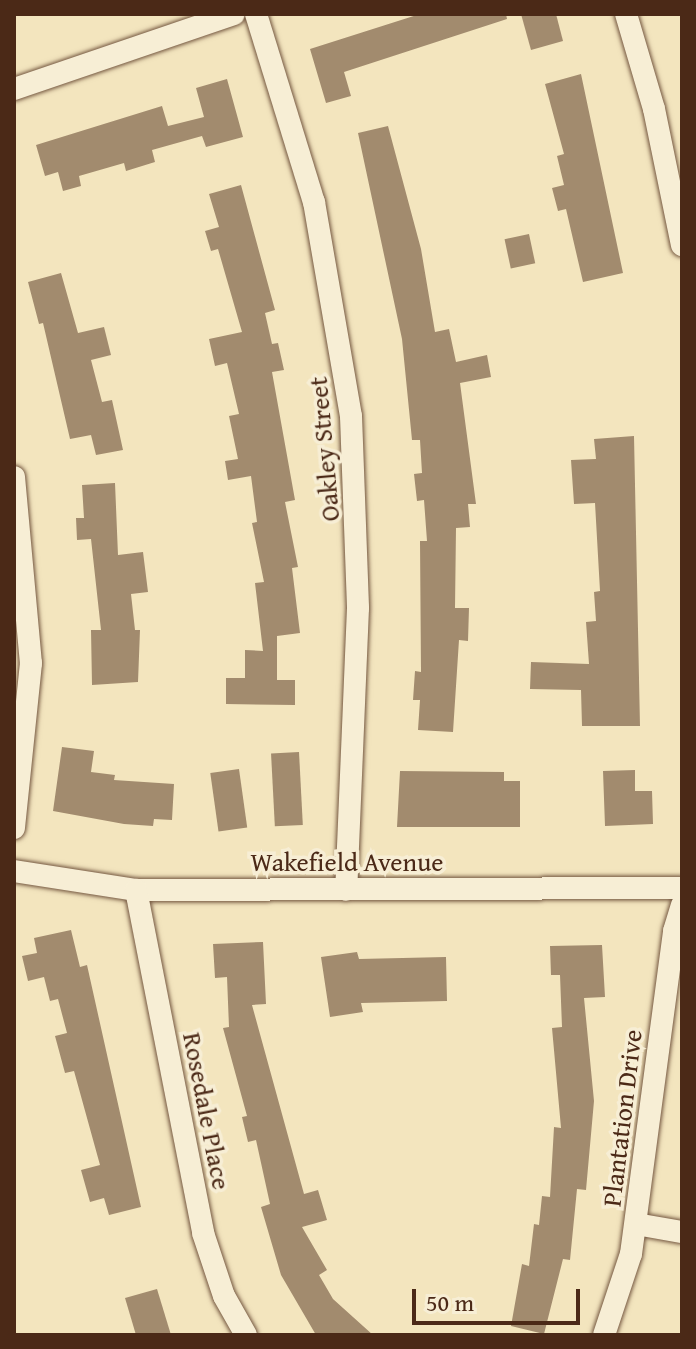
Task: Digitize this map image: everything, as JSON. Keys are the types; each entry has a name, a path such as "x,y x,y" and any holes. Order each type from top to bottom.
{"street":[{"path":"14,89 234,14"},
{"name":"Oakley Street","path":"256,14 314,202 354,441 358,608 346,890"},
{"path":"626,14 654,109 682,245"},
{"path":"14,477 31,663 14,828"},
{"name":"Wakefield Avenue","path":"14,871 136,890 682,888"},
{"name":"Rosedale Place","path":"136,890 203,1233 224,1296 246,1335"},
{"name":"Plantation Drive","path":"604,1335 624,1285 636,1224 674,931 682,905"},
{"path":"636,1224 682,1232"}],"building":[{"path":"420,14 506,14 507,19 344,72 351,96 326,103 310,49"},
{"path":"521,14 556,14 563,41 531,50"},
{"path":"581,74 623,273 583,282 566,209 558,211 552,188 564,185 557,156 564,154 545,84"},
{"path":"227,79 243,137 206,147 202,136 152,150 155,162 126,171 124,163 79,176 81,186 63,191 58,172 45,176 36,145 162,106 168,126 204,117 196,88"},
{"path":"388,126 421,249 435,332 449,329 456,362 487,355 491,377 460,383 476,504 468,504 470,527 456,528 455,608 469,608 468,641 459,640 453,732 418,730 420,700 413,700 415,671 421,672 420,541 427,541 424,500 417,501 414,474 422,473 420,440 412,440 402,339 358,133"},
{"path":"241,185 275,310 265,313 272,344 278,343 284,370 272,372 295,500 285,502 298,567 292,568 300,633 277,636 277,680 295,680 295,705 226,704 226,678 245,678 245,650 263,651 255,583 264,582 252,523 257,522 251,476 228,480 225,461 238,459 229,416 239,414 227,363 215,366 209,339 242,332 218,249 211,251 205,231 219,227 209,194"},
{"path":"529,234 535,263 511,269 505,239"},
{"path":"61,273 78,333 104,327 111,355 91,360 102,402 112,400 123,450 96,455 91,435 70,439 43,323 39,324 28,282"},
{"path":"634,436 640,726 582,726 581,690 530,689 531,662 589,664 586,622 596,621 594,592 600,591 595,503 574,504 571,460 596,459 594,439"},
{"path":"115,483 118,555 143,552 148,592 131,594 135,630 140,630 138,682 92,685 91,630 101,630 91,539 77,540 76,518 84,518 82,485"},
{"path":"62,747 94,751 91,772 115,775 114,780 174,784 172,820 154,819 153,826 124,824 53,811"},
{"path":"299,752 303,825 275,826 271,753"},
{"path":"239,769 247,827 218,831 210,773"},
{"path":"635,770 635,791 652,791 653,824 605,826 603,771"},
{"path":"400,771 504,772 504,781 520,781 520,827 397,827"},
{"path":"71,930 80,967 87,965 141,1207 109,1215 104,1198 90,1202 81,1170 100,1165 74,1071 65,1073 55,1036 67,1033 58,999 50,1001 44,977 28,981 22,956 37,953 34,938"},
{"path":"263,942 266,1004 252,1005 304,1194 318,1190 327,1220 302,1227 327,1270 319,1275 333,1299 373,1335 316,1335 281,1275 261,1207 270,1204 256,1140 248,1142 242,1117 247,1116 223,1028 229,1027 227,977 215,978 213,944"},
{"path":"602,945 605,997 584,998 594,1101 586,1190 577,1189 570,1260 563,1259 544,1334 511,1326 522,1264 529,1266 534,1224 539,1225 542,1196 550,1197 554,1127 561,1128 552,1028 562,1027 560,975 551,975 550,946"},
{"path":"357,952 359,959 446,957 447,1001 361,1003 363,1012 330,1017 321,957"},
{"path":"157,1289 171,1335 136,1335 125,1298"}]}
